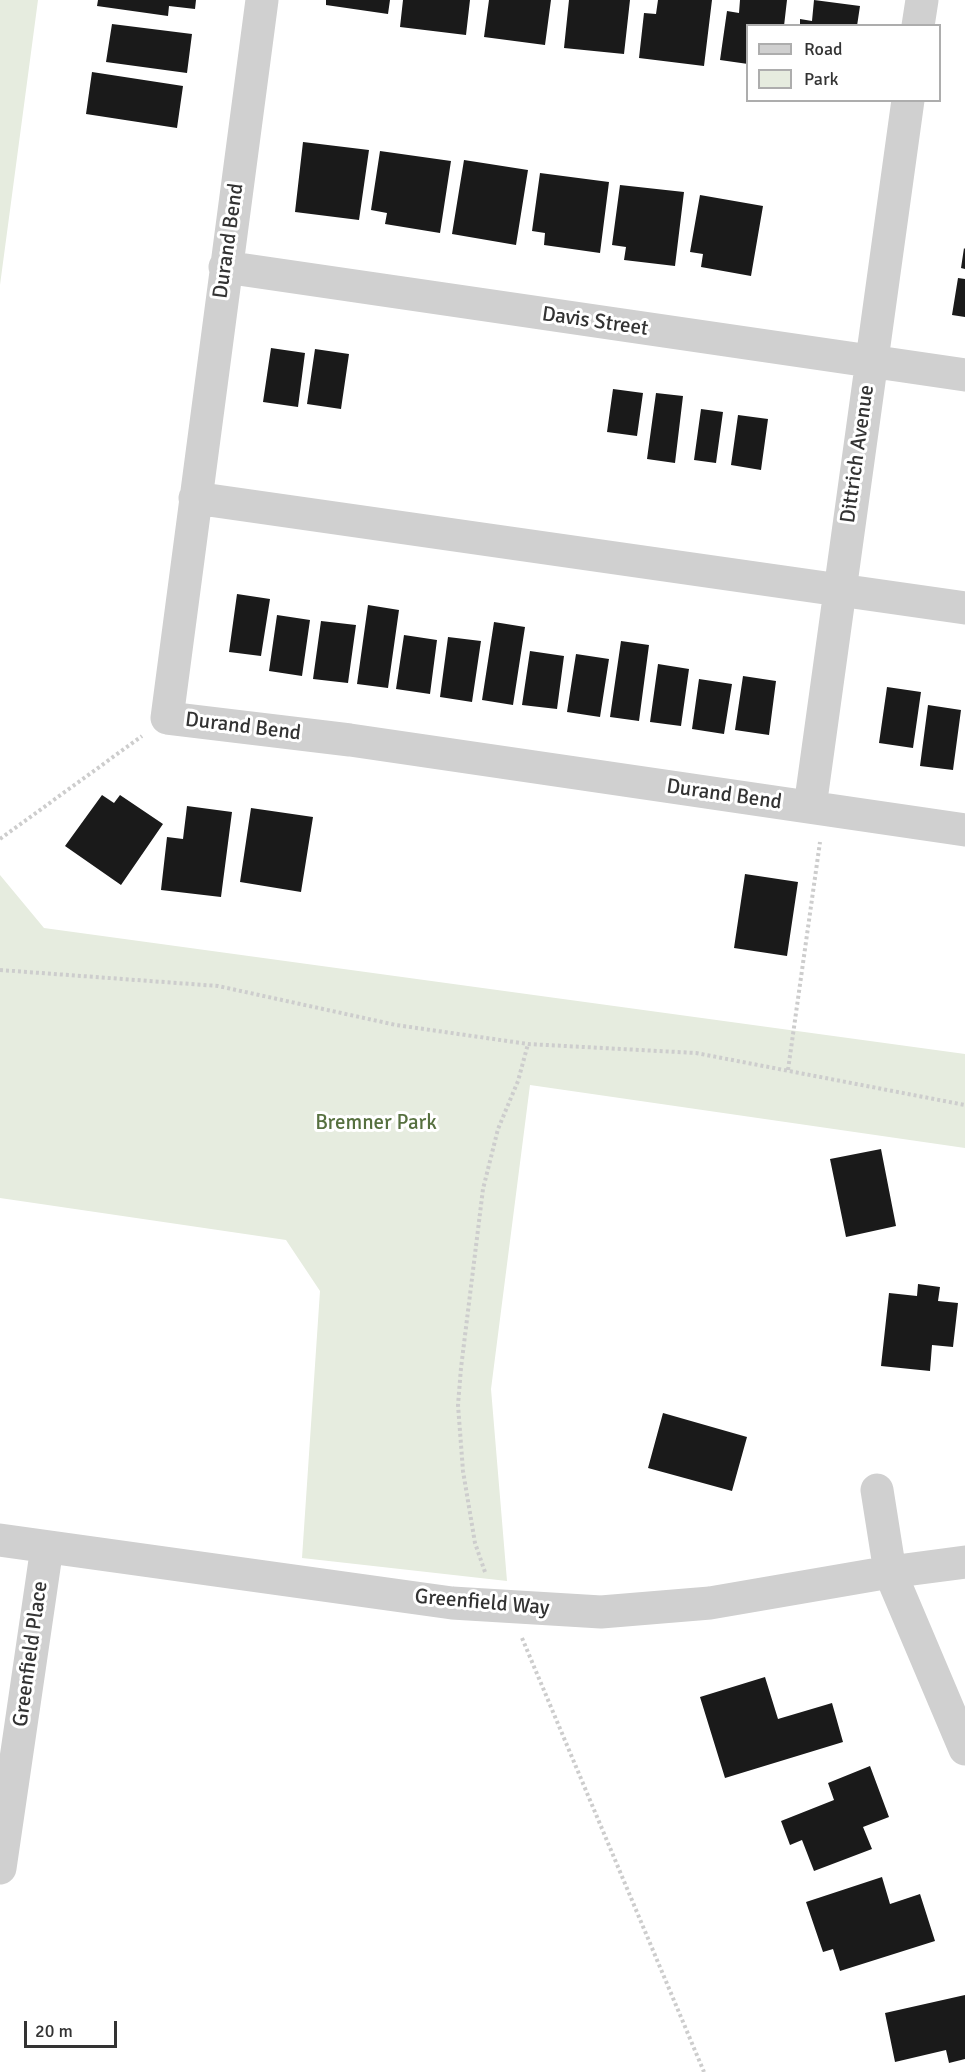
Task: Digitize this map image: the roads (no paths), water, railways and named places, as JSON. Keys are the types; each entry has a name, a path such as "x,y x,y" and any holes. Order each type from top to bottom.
{"street":[{"name":"Durand Bend","path":"262,0 167,718 350,740 965,830"},
{"path":"918,24 922,0"},
{"name":"Dittrich Avenue","path":"810,807 838,591 908,102"},
{"name":"Davis Street","path":"225,267 965,375"},
{"path":"195,498 965,608"},
{"path":"877,1490 890,1572 965,1749"},
{"name":"Greenfield Way","path":"0,1540 452,1603 601,1612 710,1603 890,1572 965,1562"},
{"name":"Greenfield Place","path":"0,1868 47,1547"}],"park label":[{"name":"Bremner Park","path":"376,1123"}]}
